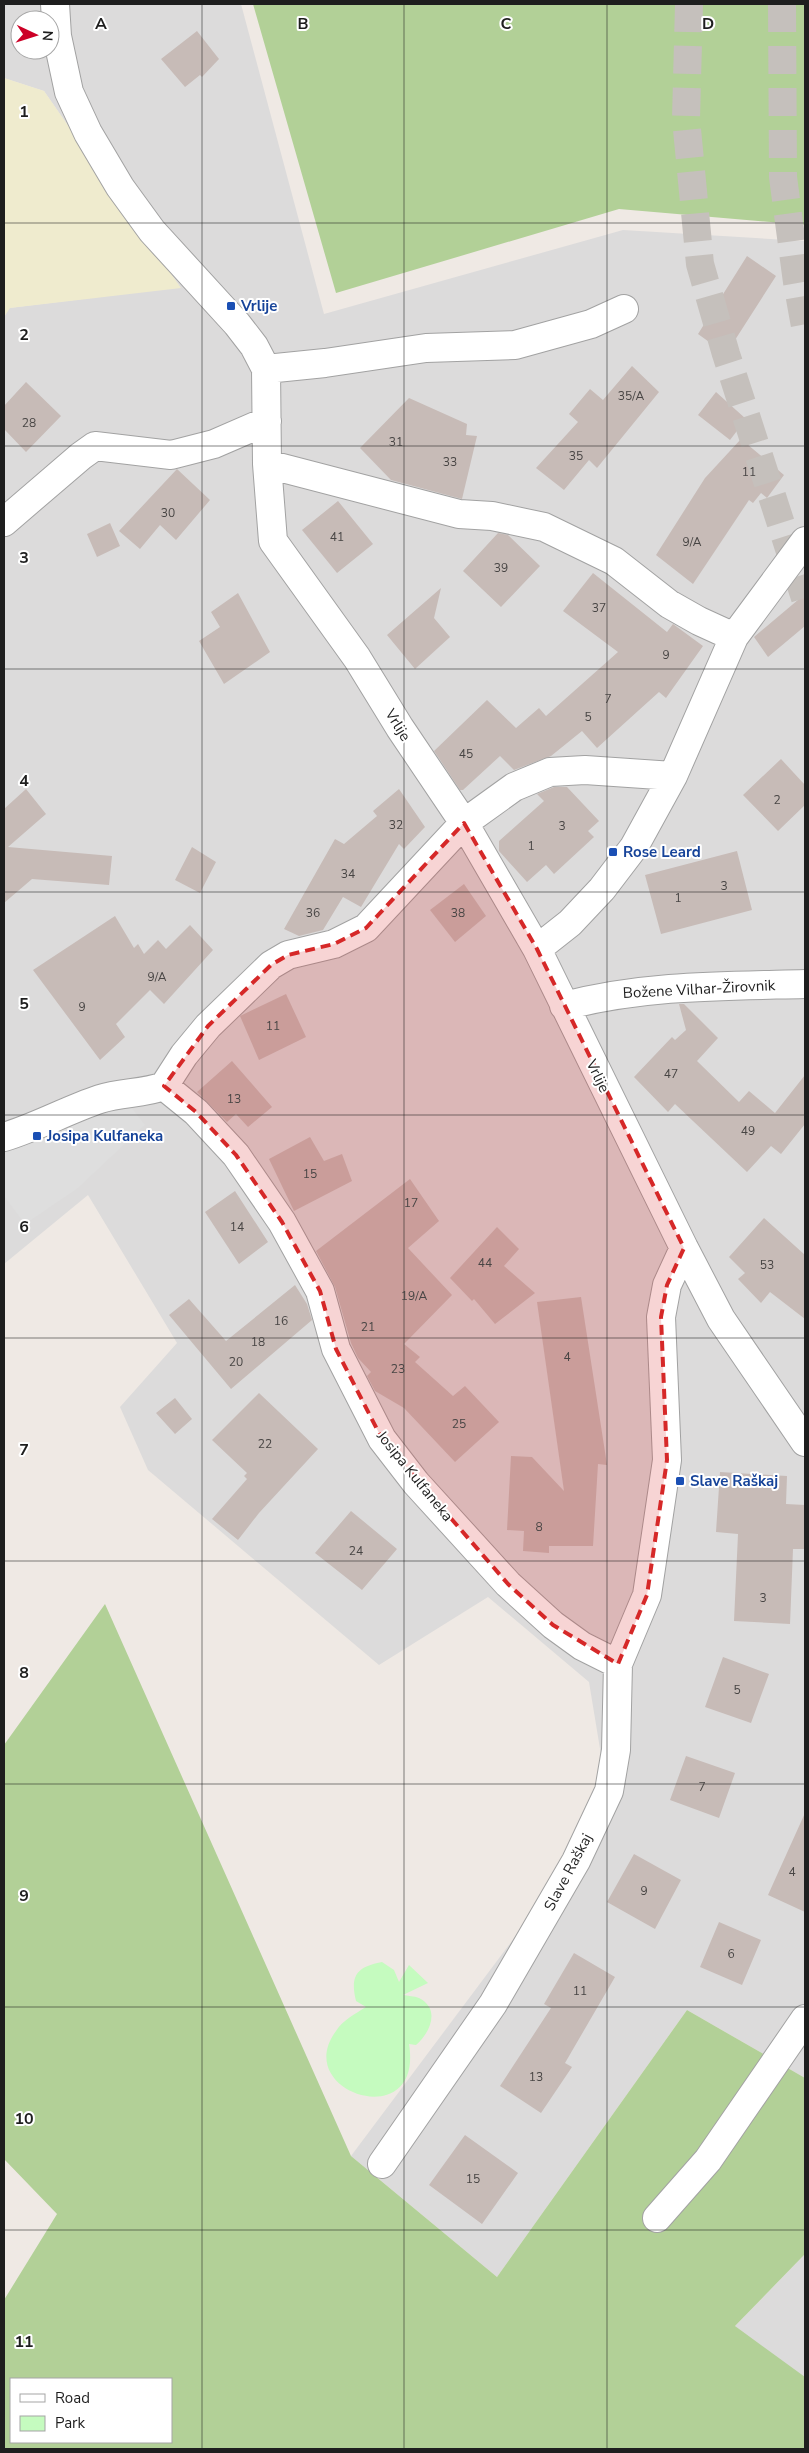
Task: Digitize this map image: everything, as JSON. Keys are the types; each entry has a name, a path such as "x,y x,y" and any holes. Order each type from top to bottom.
{"street":[{"name":"Vrlije","path":"55,4 57,36 69,92 88,133 120,187 152,231 237,324 254,346 266,369 268,464 273,541 357,658 400,728 464,823 537,949 684,1248 721,1319 805,1442"},
{"path":"266,369 325,363 426,348 515,345 583,326 624,309"},
{"path":"4,522 80,456 95,446 172,455 214,444 267,421"},
{"path":"268,464 459,514 492,516 544,527 614,560 670,604 699,621 734,637"},
{"path":"537,949 570,923 602,889 634,847 673,776 734,637 805,541"},
{"path":"4,1137 24,1131 93,1101 110,1096 141,1093 164,1086 184,1055 208,1026 271,965 288,955 334,944 366,928 464,823 514,787 550,772 585,770 673,776"},
{"name":"Božene Vilhar-Žirovnik","path":"564,1006 602,996 652,989 805,984"},
{"name":"Josipa Kulfaneka","path":"164,1086 196,1112 236,1155 282,1222 320,1291 336,1350 363,1406 387,1446 416,1482 508,1584 553,1625 582,1646 618,1664"},
{"name":"Slave Raškaj","path":"382,2164 493,2004 576,1861 609,1791 616,1750 618,1664 647,1595 667,1460 661,1317 666,1285 684,1248"},
{"path":"657,2218 708,2160 804,2021"}],"highlighted area":[{"path":"464,823 537,949 684,1248 667,1285 661,1317 667,1460 647,1595 618,1664 553,1625 508,1584 382,1439 336,1349 320,1291 282,1222 236,1155 196,1112 164,1086 208,1026 271,965 288,955 334,944 366,928"}],"shaded area":[{"path":"4,4 241,4 324,314 623,230 805,241 805,2078 687,2010 497,2277 351,2156 553,1886 603,1767 589,1682 488,1597 379,1665 148,1470 120,1407 177,1343 88,1195 4,1264 4,317 9,308 180,287 44,91 4,78"},
{"path":"4,78 44,91 181,288 10,308 4,317"},
{"path":"128,1103 145,1125 78,1188 25,1224 4,1196 4,1145"},
{"path":"805,2254 805,2385 735,2326"}],"green space":[{"path":"253,4 805,4 805,225 619,209 336,293"},
{"path":"105,1604 351,2156 497,2277 687,2010 805,2078 805,2254 735,2326 805,2377 805,2449 4,2449 4,2300 57,2214 4,2159 4,1745"},
{"path":"382,1962 394,1970 399,1982 409,1965 428,1983 403,1995 417,1997 426,2003 430,2008 431,2021 421,2040 416,2045 409,2044 408,2072 397,2089 380,2096 361,2095 343,2086 330,2072 327,2053 339,2027 366,2007 356,2001 354,1985 357,1974 366,1967"}],"building":[{"path":"197,31 219,59 202,77 200,75 185,87 161,59"},
{"path":"747,256 776,276 726,354 698,334"},
{"path":"632,366 659,392 597,468 589,460 564,490 536,468 578,422 569,414 590,389 603,400"},
{"path":"26,382 61,416 26,452 4,429 4,406"},
{"path":"716,392 746,419 730,440 698,415"},
{"path":"409,398 467,424 466,435 477,436 462,499 391,480 360,448"},
{"path":"741,439 784,475 767,498 761,493 753,503 749,500 693,584 656,555 705,478"},
{"path":"177,469 210,500 176,540 160,525 140,549 119,531"},
{"path":"338,501 373,544 337,573 302,530"},
{"path":"110,523 120,546 97,557 87,534"},
{"path":"498,533 508,535 540,566 501,607 463,571"},
{"path":"593,573 667,632 673,624 703,646 666,698 659,692 597,748 582,731 551,756 514,770 500,756 463,790 460,790 434,751 487,700 516,728 539,708 546,716 618,652 563,611"},
{"path":"441,588 434,618 450,637 415,669 387,635"},
{"path":"238,593 270,652 224,684 199,641 220,627 211,612"},
{"path":"805,594 805,626 768,657 754,637"},
{"path":"781,759 805,785 805,805 778,831 743,795"},
{"path":"554,787 567,787 599,821 588,831 594,837 554,874 546,865 527,882 499,851 499,841 544,801 537,794"},
{"path":"26,789 46,814 8,847 112,856 109,885 32,879 4,903 4,809"},
{"path":"399,789 425,827 404,849 399,844 361,907 343,897 323,930 299,936 284,929 335,839 344,844 377,816 373,811"},
{"path":"192,847 216,862 200,893 175,880"},
{"path":"737,851 752,910 661,934 645,875"},
{"path":"464,884 486,916 455,942 430,910"},
{"path":"115,916 134,948 138,944 144,954 158,940 166,949 190,925 213,950 164,1004 150,990 116,1024 125,1037 100,1060 33,970"},
{"path":"286,994 306,1037 259,1060 240,1016"},
{"path":"679,1004 684,1004 718,1038 697,1061 739,1102 749,1091 775,1113 805,1075 805,1124 781,1154 771,1146 747,1172 675,1104 668,1112 634,1077 672,1037 675,1040 686,1030"},
{"path":"232,1061 272,1107 248,1127 236,1114 227,1122 197,1092"},
{"path":"310,1137 324,1161 342,1154 352,1181 294,1211 269,1159"},
{"path":"410,1179 439,1221 408,1248 452,1295 404,1344 420,1357 415,1362 453,1396 465,1386 499,1422 455,1462 404,1408 375,1391 367,1376 371,1372 358,1358 351,1343 335,1287 316,1251"},
{"path":"235,1191 268,1242 239,1264 205,1212"},
{"path":"764,1218 805,1255 805,1319 770,1292 761,1303 738,1279 745,1273 729,1257"},
{"path":"497,1227 519,1249 504,1266 535,1293 495,1324 474,1299 472,1301 450,1278"},
{"path":"295,1285 307,1304 312,1320 231,1389 169,1315 189,1299 226,1341"},
{"path":"581,1297 607,1465 598,1464 593,1546 549,1546 549,1553 523,1551 524,1531 507,1530 511,1456 532,1457 564,1491 537,1302"},
{"path":"259,1393 318,1449 259,1513 238,1540 212,1519 247,1479 244,1476 247,1473 212,1440"},
{"path":"175,1398 192,1419 175,1434 156,1413"},
{"path":"720,1472 787,1476 786,1504 805,1505 805,1549 793,1549 790,1624 734,1621 738,1534 716,1532"},
{"path":"351,1511 397,1549 362,1590 315,1553"},
{"path":"723,1657 769,1674 751,1723 705,1707"},
{"path":"686,1756 735,1773 719,1818 670,1800"},
{"path":"805,1813 805,1912 768,1895"},
{"path":"634,1854 681,1880 655,1929 607,1902"},
{"path":"719,1922 761,1940 742,1985 700,1967"},
{"path":"574,1953 615,1977 565,2063 572,2067 541,2113 500,2086 551,2008 544,2004"},
{"path":"465,2135 518,2173 482,2224 429,2185"}],"tunnel":[{"path":"689,4 686,119 700,264 726,354 805,598"},
{"path":"782,4 783,177 805,326"}],"place":[{"name":"Vrlije","path":"231,306"},
{"name":"Rose Leard","path":"613,852"},
{"name":"Josipa Kulfaneka","path":"37,1136"},
{"name":"Slave Raškaj","path":"680,1481"}]}
